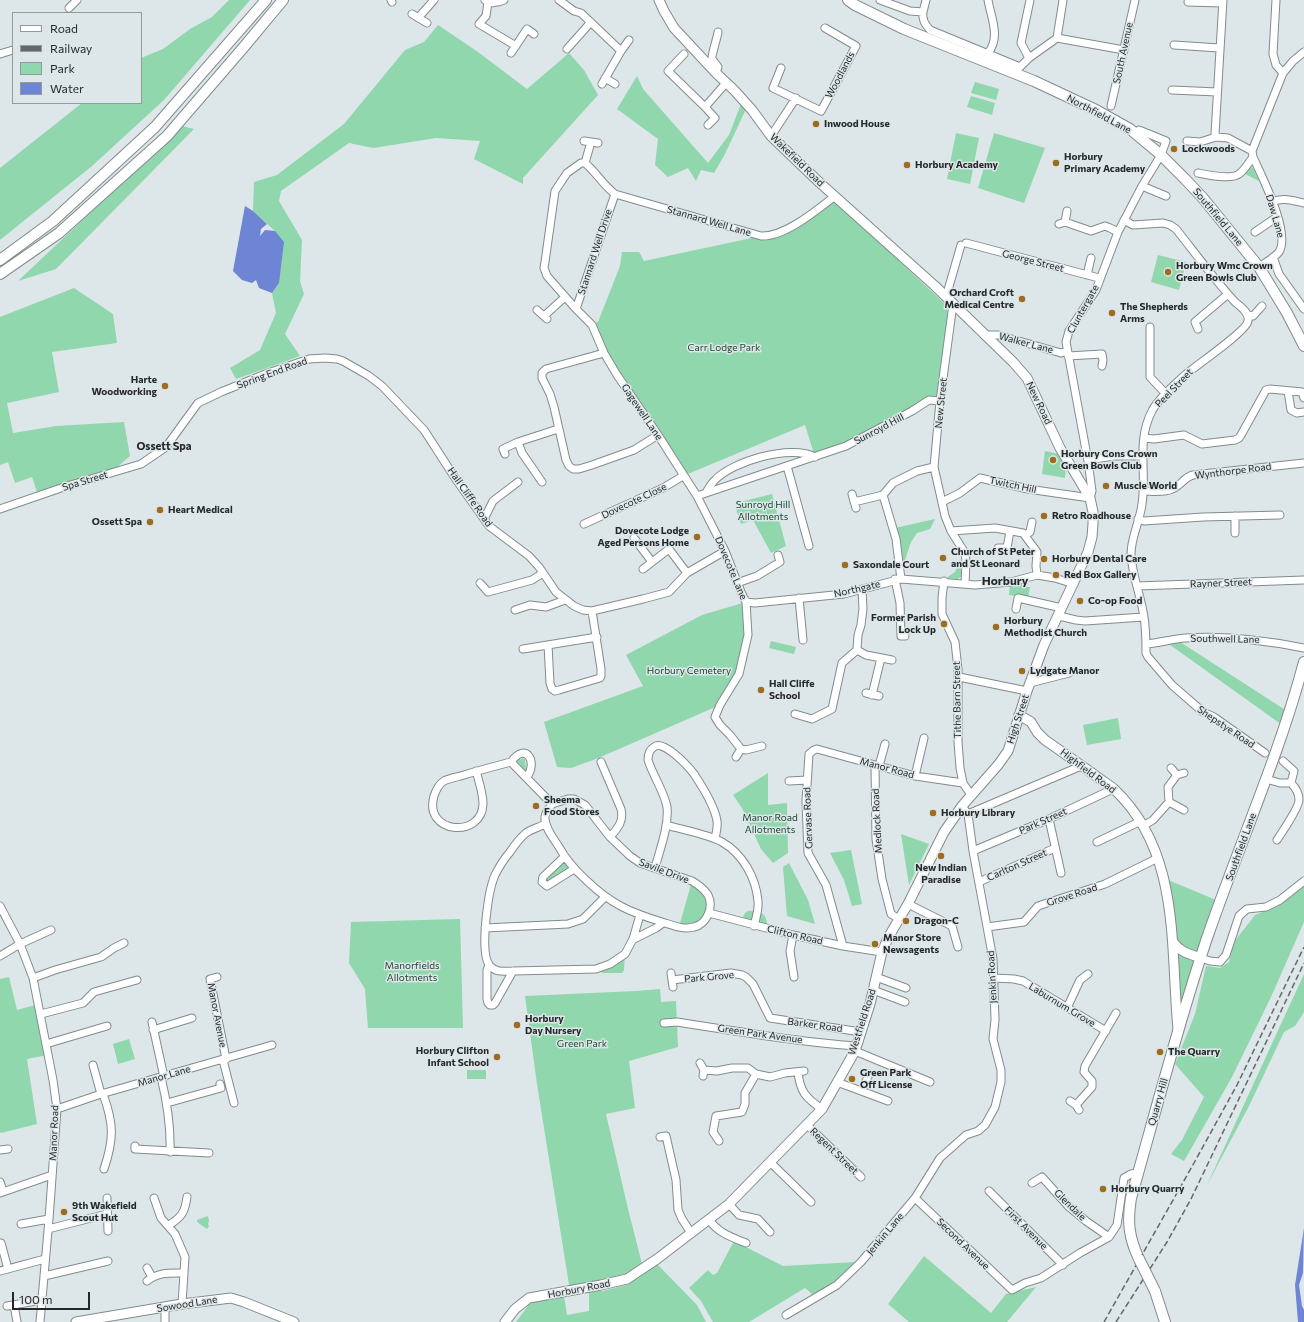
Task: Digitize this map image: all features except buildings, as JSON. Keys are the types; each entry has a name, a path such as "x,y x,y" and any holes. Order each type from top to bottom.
{"highway":[{"path":"0,260 53,221 155,128 266,0"},
{"path":"0,274 59,233 167,136 283,0"},
{"name":"Northfield Lane","path":"848,0 904,30 1017,70 1130,129 1162,155"},
{"name":"Southfield Lane","path":"1162,155 1202,197 1259,267 1288,313 1304,346"},
{"name":"Southfield Lane","path":"1178,1032 1201,958 1292,707 1304,664"},
{"name":"Quarry Hill","path":"1165,1322 1155,1291 1138,1260 1132,1243 1128,1212 1178,1032"}],"main road":[{"name":"Wakefield Road","path":"659,0 674,28 752,110 771,136 953,304"},
{"name":"New Road","path":"953,304 1013,362 1027,378 1060,448 1090,498"},
{"name":"High Street","path":"972,795 1008,751 1029,687 1058,610 1074,584 1088,552 1093,512 1090,498"},
{"name":"Highfield Road","path":"1019,716 1031,722 1037,732 1045,740 1113,789 1129,805 1142,824 1158,858"},
{"name":"Westfield Road","path":"657,1259 729,1204 822,1109 855,1048 873,990 882,952 944,832 962,806 972,795"},
{"name":"Quarry Hill","path":"1158,858 1169,902 1174,942 1175,1002 1178,1032"},
{"path":"1174,942 1178,949 1201,958"},
{"name":"Horbury Road","path":"505,1322 515,1309 529,1298 627,1279 657,1259"},
{"name":"Sowood Lane","path":"76,1322 182,1304 231,1298 294,1322"}],"street":[{"path":"68,8 77,0"},
{"path":"428,23 415,16 434,0"},
{"path":"504,0 501,2 486,1 486,16 479,24 516,46"},
{"path":"560,0 574,11 581,13 621,51"},
{"path":"880,0 910,11 923,12 926,0"},
{"path":"988,0 995,33 992,48 988,53"},
{"path":"1029,58 1021,43 1030,0"},
{"path":"1017,70 1029,58 1057,38 1063,0"},
{"name":"South Avenue","path":"1111,106 1135,0"},
{"path":"1276,0 1273,54 1276,65 1283,73"},
{"path":"1188,2 1223,1 1215,126 1216,138"},
{"name":"Northfield Lane","path":"923,12 925,25 930,30 988,53 1017,70"},
{"path":"567,49 591,22"},
{"name":"Woodlands","path":"781,72 773,88 821,111 856,46 825,28"},
{"path":"511,53 527,29 534,34"},
{"path":"716,73 718,68 711,55 717,42 718,32"},
{"path":"1057,38 1124,50"},
{"path":"615,84 604,81 629,40"},
{"path":"1174,45 1219,48"},
{"path":"0,54 12,50"},
{"path":"1198,173 1229,177 1239,174 1253,154 1283,73 1293,61 1304,52"},
{"path":"684,54 668,71 715,118 708,125"},
{"path":"705,107 726,83"},
{"path":"1172,90 1217,92"},
{"path":"771,136 796,98"},
{"name":"Northfield Lane","path":"1139,130 1166,141 1162,155"},
{"path":"1187,141 1200,142 1216,138 1228,138 1253,154"},
{"path":"585,163 591,142"},
{"name":"Daw Lane","path":"1253,154 1272,202 1282,232 1283,242 1279,252 1259,267"},
{"name":"Cluntergate","path":"1090,498 1092,491 1088,460 1077,398 1067,354 1066,342 1069,331 1096,290 1099,278 1124,220 1142,186 1162,155"},
{"path":"576,310 547,276 544,268 555,191 567,173 581,163 585,163"},
{"path":"585,163 614,194"},
{"path":"1142,186 1166,196"},
{"name":"Stannard Well Lane","path":"614,194 761,236 769,236 803,221 835,196"},
{"name":"Stannard Well Drive","path":"576,310 614,194"},
{"path":"1272,202 1276,200 1292,200 1304,205"},
{"path":"1067,211 1062,223 1091,231 1105,226 1118,232"},
{"path":"1255,232 1277,217"},
{"path":"1124,220 1133,225 1163,223 1176,229 1228,294 1248,316"},
{"name":"George Street","path":"946,296 964,244 1099,278"},
{"path":"1273,257 1279,274 1304,309"},
{"path":"1087,275 1091,258"},
{"path":"1198,330 1195,322 1228,294"},
{"path":"537,310 545,317 565,297"},
{"name":"New Street","path":"953,304 940,400 934,467 945,516 964,553 966,562 965,584"},
{"name":"Peel Street","path":"1146,644 1144,617 1131,553 1144,491 1142,456 1146,427 1152,411 1166,394 1184,376 1235,336 1248,323 1248,316 1253,316 1262,306"},
{"name":"Gagewell Lane","path":"576,310 592,327 604,354 617,375 697,496"},
{"path":"1150,327 1153,362 1150,377 1166,394"},
{"name":"Walker Lane","path":"984,335 998,335 1067,354 1104,353 1102,366"},
{"path":"604,354 546,369 542,373 542,378 554,406 558,429 569,466 573,469 579,469 592,465 629,452 658,435"},
{"name":"Spring End Road","path":"166,447 198,403 268,373 309,359 320,358 331,358 343,361 369,376 382,386 424,430"},
{"path":"1144,438 1154,439 1184,435 1202,444 1235,440 1241,435 1266,390 1270,389 1302,392 1304,398"},
{"path":"1288,391 1291,410 1297,413 1304,412"},
{"name":"Sunroyd Hill","path":"697,496 707,491 846,446 912,411 929,400 940,400"},
{"path":"505,454 503,449 518,442 558,429"},
{"name":"Hall Cliffe Road","path":"424,430 457,481 489,526 528,556 543,573 556,592 574,606 583,610 592,611 669,592 687,573 725,551"},
{"path":"518,442 522,453 542,482"},
{"name":"Spa Street","path":"0,509 64,487 141,464 166,447"},
{"name":"Sunroyd Hill","path":"707,491 714,480 750,460 780,453 795,452 809,454 815,457"},
{"path":"1088,460 1114,456 1142,456"},
{"name":"Wynthorpe Road","path":"1144,491 1172,489 1187,477 1304,463"},
{"path":"787,466 809,546"},
{"path":"852,494 855,505 882,495 893,483 917,471 934,467"},
{"name":"Dovecote Close","path":"584,524 663,488 683,476"},
{"name":"Twitch Hill","path":"942,502 960,493 980,478 1028,489 1090,498"},
{"path":"484,519 493,501 518,482"},
{"path":"882,495 896,539 901,636 905,636"},
{"name":"Dovecote Lane","path":"697,496 725,551 746,602 748,636 739,674 720,705 715,717 741,749"},
{"path":"1138,519 1144,521 1174,517 1276,514"},
{"path":"1235,516 1235,533"},
{"path":"1025,536 1030,532 1032,522"},
{"path":"951,530 995,528 1023,533 1038,552 1036,566 1037,575 1074,584"},
{"path":"998,548 1007,548 1010,531"},
{"path":"634,538 652,562"},
{"path":"643,569 669,549 687,573"},
{"path":"737,583 757,576 780,562 778,555"},
{"path":"480,583 488,592 532,580 543,573"},
{"name":"Northgate","path":"746,602 755,603 844,594 898,579 944,581 975,585 1006,582 1037,575"},
{"name":"Rayner Street","path":"1137,586 1304,580"},
{"name":"Tithe Barn Street","path":"944,581 942,614 955,642 959,677 958,742 963,783 972,795"},
{"path":"795,714 812,719 832,709 842,663 857,650 858,634 863,609 862,589"},
{"path":"799,598 803,640"},
{"path":"1016,609 1018,598 1058,610 1076,620 1085,621 1144,617"},
{"path":"515,610 530,605 546,607 566,600"},
{"path":"548,645 550,687 555,691 595,680 601,676 597,637 592,611"},
{"path":"522,649 597,637"},
{"name":"Southwell Lane","path":"1146,644 1183,638 1209,637 1263,640 1304,648"},
{"name":"Shepstye Road","path":"1146,644 1146,653 1148,657 1172,685 1203,712 1214,717 1265,753"},
{"path":"857,650 866,655 892,660"},
{"path":"872,695 881,658"},
{"path":"834,661 842,663"},
{"path":"959,677 1029,687 1069,673"},
{"path":"802,724 804,716"},
{"path":"915,776 924,738"},
{"name":"Medlock Road","path":"885,744 877,766 876,840 882,879 891,914 899,919"},
{"path":"655,868 666,824 666,806 648,760 648,755 657,745 661,745 672,752 693,772 704,790 717,819 718,825 715,839"},
{"path":"736,757 741,749 746,750 762,746"},
{"name":"Manor Road","path":"812,751 820,750 915,776 963,783"},
{"name":"Gervase Road","path":"812,751 808,758 806,801 808,853 826,885 843,946"},
{"path":"476,772 482,796 483,805 481,813 470,825 462,828 452,828 445,825 434,812 432,803 438,787 443,782 476,772 511,762 520,753 526,753 529,756 532,767 528,778"},
{"path":"1283,761 1294,771 1291,783"},
{"path":"511,762 552,804 544,817 546,824 564,857 574,869 605,897 640,915 679,927 695,927 701,924 709,913"},
{"path":"600,762 608,769 622,814 620,825 610,837"},
{"path":"968,814 1081,766"},
{"path":"1171,768 1177,775"},
{"path":"1170,802 1168,787 1177,775 1184,773"},
{"path":"1266,779 1280,783 1291,783 1296,788 1299,801 1293,815 1277,840"},
{"name":"Gervase Road","path":"789,781 807,780"},
{"name":"Park Street","path":"973,851 1049,819 1113,789"},
{"name":"Savile Drive","path":"552,804 568,799 580,801 586,805 610,837 630,856 640,863 692,881 699,885 709,897 709,913"},
{"path":"1170,802 1184,810"},
{"path":"1097,842 1108,833 1153,820 1170,802"},
{"name":"Jenkin Road","path":"962,806 968,814 973,851 993,959 995,1020 993,1039 1001,1070 1001,1082 995,1107 987,1121 978,1131 966,1135"},
{"path":"1049,819 1061,873"},
{"path":"546,824 527,832 511,850 495,876 488,904 485,928 486,960 489,965 500,971 513,972 596,969 610,964 625,954 634,939 640,915"},
{"path":"666,824 715,839 723,843 737,854 744,862 754,881 758,901 758,911 754,926"},
{"name":"Carlton Street","path":"979,882 1055,848"},
{"path":"564,857 543,876 543,884 547,886 574,869"},
{"name":"Grove Road","path":"988,927 1024,922 1038,906 1105,884 1158,858"},
{"path":"1201,958 1220,962 1226,955 1239,916 1247,910 1266,907 1280,900 1304,881"},
{"path":"485,928 568,924 583,919 605,897"},
{"path":"908,904 952,926 958,947"},
{"name":"Manor Road","path":"0,906 20,944 33,978 41,1014 57,1109 40,1322"},
{"name":"Clifton Road","path":"709,913 793,935 843,946 882,952"},
{"path":"634,939 656,928 663,922"},
{"path":"0,956 20,944 51,930"},
{"path":"793,935 790,951 794,977"},
{"path":"33,978 101,957 124,943"},
{"path":"489,965 487,970 487,999 490,1005 495,1003 513,972"},
{"name":"Park Grove","path":"672,980 731,973 742,975 753,984 770,1018"},
{"path":"1067,1008 1080,980 1088,974"},
{"name":"Manor Avenue","path":"217,977 210,979 224,1059"},
{"path":"876,977 906,988"},
{"name":"Laburnum Grove","path":"994,978 1023,981 1106,1031"},
{"path":"41,1014 83,1003 94,992 137,980"},
{"path":"873,990 904,1002"},
{"path":"170,1152 167,1103 152,1026 189,1019 184,1012"},
{"name":"Laburnum Grove","path":"1075,1105 1092,1087 1092,1081 1084,1072 1084,1066 1116,1013"},
{"name":"Barker Road","path":"770,1018 861,1032"},
{"name":"Green Park Avenue","path":"664,1023 677,1022 855,1048"},
{"path":"46,1044 107,1026"},
{"name":"Manor Lane","path":"57,1109 102,1094 272,1045"},
{"path":"855,1048 930,1082"},
{"path":"224,1059 234,1103"},
{"path":"700,1062 703,1073 732,1068 748,1068 756,1074 770,1077 785,1073 801,1072 800,1087 803,1093 807,1098 822,1109"},
{"path":"93,1065 111,1116 112,1126 110,1150 104,1169"},
{"path":"742,1112 745,1093 756,1074"},
{"path":"862,1091 869,1074"},
{"path":"837,1082 888,1100"},
{"path":"167,1103 221,1088 220,1084"},
{"path":"719,1141 710,1132 716,1116 742,1112 748,1117"},
{"name":"Regent Street","path":"807,1125 861,1177"},
{"name":"Jenkin Lane","path":"786,1315 837,1285 861,1262 915,1198 940,1158 966,1135"},
{"path":"660,1137 666,1136 676,1180 678,1210 691,1233"},
{"path":"135,1146 135,1149 209,1153"},
{"path":"0,1150 8,1149"},
{"path":"770,1162 811,1202"},
{"path":"1063,1264 1109,1237 1118,1225 1124,1178 1131,1174 1138,1173"},
{"path":"0,1182 1,1192 52,1175"},
{"name":"Glendale","path":"1032,1183 1042,1176 1068,1206 1109,1237"},
{"name":"First Avenue","path":"989,1190 1063,1264"},
{"path":"169,1225 188,1211 187,1197"},
{"path":"107,1198 108,1232"},
{"path":"154,1198 158,1220 169,1225 176,1234 184,1251 186,1263 183,1273 182,1304"},
{"name":"Second Avenue","path":"915,1198 1012,1290 1025,1283 1041,1278 1063,1264"},
{"path":"729,1204 739,1215 758,1219 770,1229"},
{"path":"48,1229 107,1214"},
{"path":"21,1224 49,1219"},
{"path":"709,1219 712,1226 729,1236 746,1243"},
{"path":"0,1243 8,1269"},
{"path":"0,1271 45,1259"},
{"path":"44,1276 108,1261"},
{"path":"147,1268 150,1279 166,1273 183,1273"},
{"path":"17,1322 11,1305 42,1300"},
{"path":"165,1307 166,1322"}],"green space":[{"path":"229,0 250,0 164,100 92,166 0,240 0,168 81,104 142,104 142,58 163,49 190,29 212,17"},
{"path":"438,25 478,52 527,89 569,53 584,70 598,95 523,178 523,184 474,159 480,141 436,138 373,148 349,143 281,191 279,201 302,240 300,281 304,294 285,334 300,356 236,379 230,368 260,350 276,313 272,293 279,283 275,231 253,211 254,182 277,175 344,124 405,50 424,42"},
{"path":"637,76 643,89 708,163 729,135 741,104 746,109 725,154 714,173 701,170 696,181 688,168 668,177 655,165 658,139 617,109"},
{"path":"975,82 999,89 996,100 971,93"},
{"path":"971,96 995,103 992,115 967,107"},
{"path":"182,126 194,129 56,269 18,281"},
{"path":"956,133 979,138 970,184 947,179"},
{"path":"994,133 1045,148 1024,203 978,188"},
{"path":"1250,167 1253,168 1259,181 1245,174 1246,169"},
{"name":"Carr Lodge Park","path":"835,196 886,242 899,261 945,304 948,312 940,397 927,397 911,408 845,443 814,454 805,425 683,476 617,375 592,325 598,322 620,266 622,252 639,252 644,261 761,236 803,221"},
{"name":"Horbury Wmc Crown Green Bowls Club","path":"1158,255 1186,262 1179,290 1151,282"},
{"path":"74,288 113,314 117,343 52,352 59,392 7,403 13,433 56,426 124,422 130,456 116,468 37,492 32,477 15,483 8,462 0,465 0,317"},
{"name":"Horbury Cons Crown Green Bowls Club","path":"1045,451 1059,454 1066,466 1065,478 1042,474"},
{"name":"Sunroyd Hill Allotments","path":"772,494 786,546 771,553 753,520 741,524 736,509 740,502"},
{"path":"935,519 930,529 917,533 911,542 904,563 902,564 895,528"},
{"path":"958,564 962,565 961,577 957,579 947,578 955,572"},
{"path":"1022,582 1023,587 1030,587 1028,598 1009,595 1010,585"},
{"name":"Horbury Cemetery","path":"746,602 749,630 739,674 720,705 596,759 571,768 557,767 544,722 643,686 626,655 702,615"},
{"path":"1177,640 1290,713 1285,727 1166,642"},
{"path":"771,641 796,647 794,654 769,648"},
{"path":"1118,718 1121,739 1087,745 1083,725"},
{"path":"518,757 520,760 523,758 525,759 526,768 530,770 526,772 516,760"},
{"name":"Manor Road Allotments","path":"768,773 768,805 787,803 788,853 773,863 761,849 742,808 733,795"},
{"path":"901,834 929,844 909,885"},
{"path":"851,850 862,904 852,906 844,880 830,853"},
{"path":"564,857 573,868 546,886 543,876"},
{"path":"789,863 808,900 815,924 787,916 783,867"},
{"path":"1163,878 1221,902 1178,1032"},
{"path":"692,881 709,897 705,920 679,927"},
{"path":"1304,884 1304,922 1271,997 1232,1077 1184,1161 1171,1154 1182,1140 1204,1097 1175,1064 1195,1014 1206,966 1220,968 1229,962 1234,942 1255,915 1270,909"},
{"path":"748,911 762,913 766,918 767,925 741,921 745,913"},
{"name":"Manorfields Allotments","path":"460,919 463,1028 368,1028 365,989 349,963 351,922"},
{"path":"625,954 624,970 622,973 603,973 596,969"},
{"path":"1304,974 1304,1012 1295,1026 1284,1032 1249,1106 1207,1185"},
{"path":"9,977 17,1010 35,1005 48,1055 27,1059 37,1124 1,1133 0,979"},
{"name":"Green Park","path":"660,989 661,1002 676,1001 678,1047 629,1061 635,1108 606,1114 643,1268 627,1279 570,1291 537,1084 525,996"},
{"path":"129,1039 135,1059 118,1064 113,1044"},
{"path":"467,1070 486,1070 486,1079 467,1079"},
{"path":"208,1216 209,1226 207,1229 197,1222 197,1220"},
{"path":"734,1241 783,1266 856,1262 836,1282 813,1295 805,1288 749,1322 713,1322 701,1301 689,1288 708,1270 713,1275 717,1273"},
{"path":"924,1256 991,1313 1006,1294 1036,1287 1007,1322 909,1322 888,1304"},
{"path":"657,1264 697,1305 706,1322 516,1322 531,1302 564,1296 567,1315 589,1311 589,1291 603,1291 629,1284"}],"water":[{"path":"245,206 267,224 261,229 260,236 265,230 275,231 284,242 279,283 272,293 259,288 256,280 252,283 242,280 233,271"},
{"path":"1304,1228 1303,1273 1299,1285 1304,1310 1304,1322 1298,1322 1295,1285"}],"railway":[{"path":"1104,1322 1237,1085 1304,947"},
{"path":"1116,1322 1167,1242 1191,1199 1304,963"}],"place":[{"name":"Inwood House","path":"816,124"},
{"name":"Lockwoods","path":"1174,149"},
{"name":"Horbury Primary Academy","path":"1056,163"},
{"name":"Horbury Academy","path":"907,165"},
{"name":"Horbury Wmc Crown Green Bowls Club","path":"1168,272"},
{"name":"Orchard Croft Medical Centre","path":"1022,299"},
{"name":"The Shepherds Arms","path":"1112,313"},
{"name":"Harte Woodworking","path":"165,386"},
{"name":"Horbury Cons Crown Green Bowls Club","path":"1053,460"},
{"name":"Muscle World","path":"1106,486"},
{"name":"Heart Medical","path":"160,510"},
{"name":"Retro Roadhouse","path":"1044,516"},
{"name":"Ossett Spa","path":"150,522"},
{"name":"Dovecote Lodge Aged Persons Home","path":"697,537"},
{"name":"Church of St Peter and St Leonard","path":"943,558"},
{"name":"Horbury Dental Care","path":"1044,559"},
{"name":"Saxondale Court","path":"845,565"},
{"name":"Red Box Gallery","path":"1056,575"},
{"name":"Co-op Food","path":"1080,601"},
{"name":"Former Parish Lock Up","path":"944,624"},
{"name":"Horbury Methodist Church","path":"996,627"},
{"name":"Lydgate Manor","path":"1022,671"},
{"name":"Hall Cliffe School","path":"761,690"},
{"name":"Sheema Food Stores","path":"536,806"},
{"name":"Horbury Library","path":"933,813"},
{"name":"New Indian Paradise","path":"941,856"},
{"name":"Dragon-C","path":"906,921"},
{"name":"Manor Store Newsagents","path":"875,944"},
{"name":"Horbury Day Nursery","path":"517,1025"},
{"name":"The Quarry","path":"1160,1052"},
{"name":"Horbury Clifton Infant School","path":"497,1057"},
{"name":"Green Park Off License","path":"852,1079"},
{"name":"Horbury Quarry","path":"1103,1189"},
{"name":"9th Wakefield Scout Hut","path":"64,1212"}],"district":[{"name":"Ossett Spa","path":"164,446"},
{"name":"Horbury","path":"1005,581"}]}
